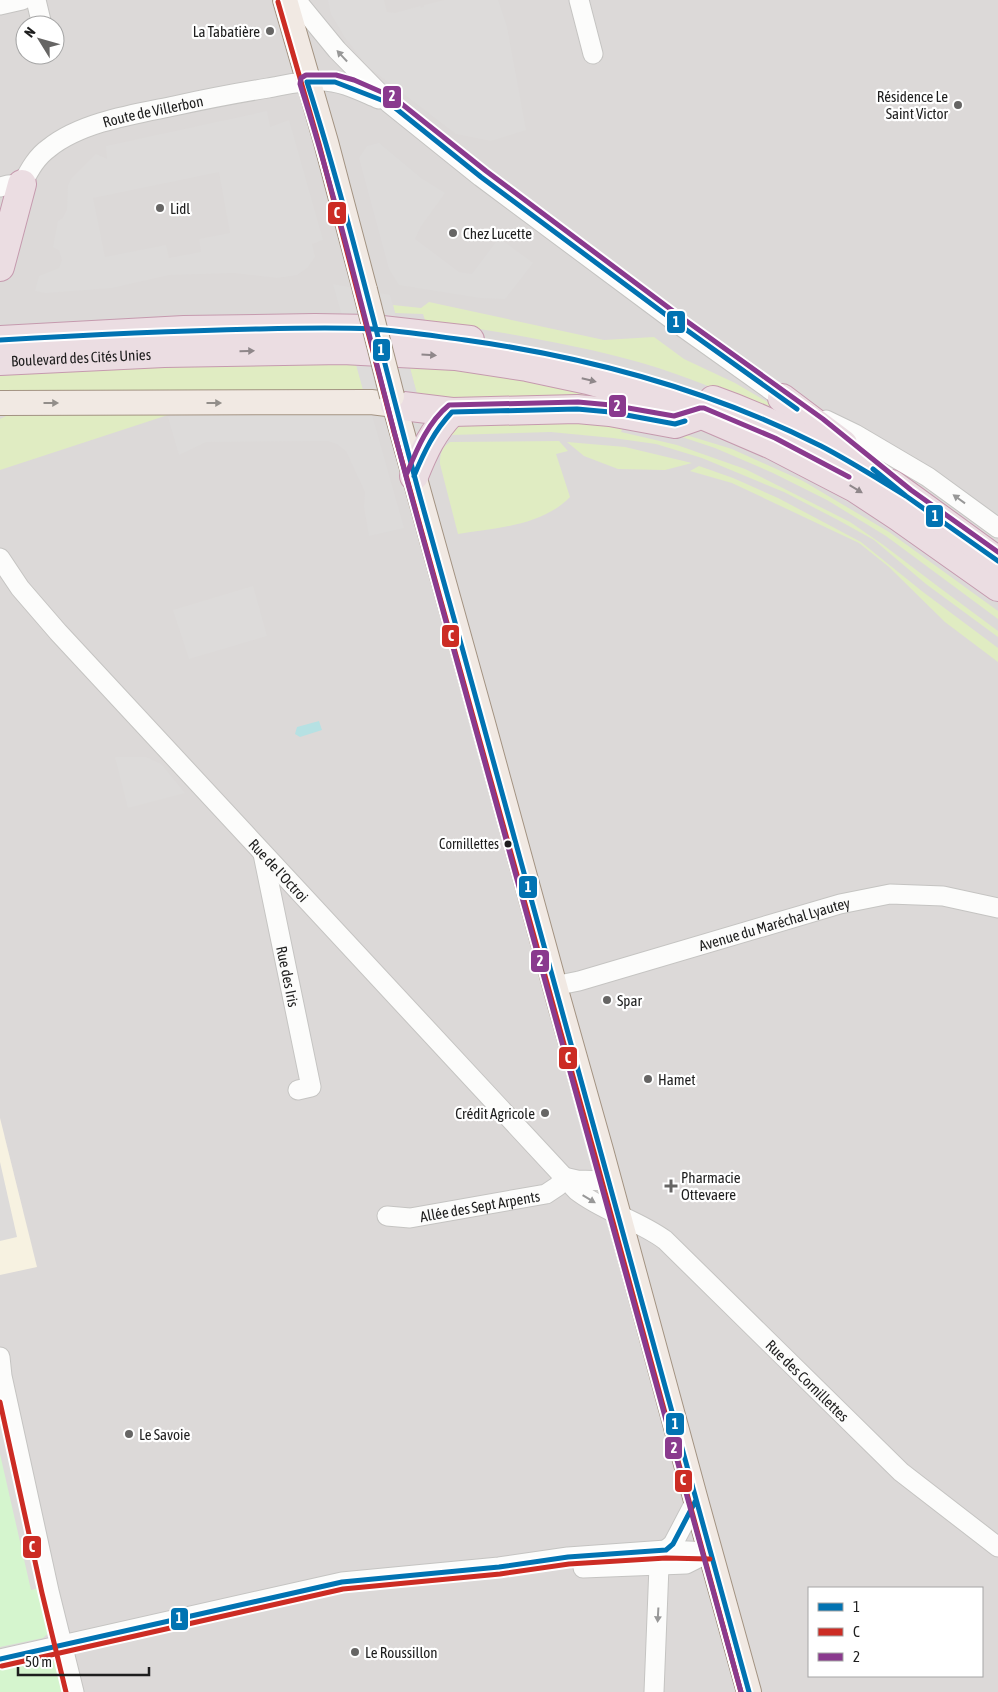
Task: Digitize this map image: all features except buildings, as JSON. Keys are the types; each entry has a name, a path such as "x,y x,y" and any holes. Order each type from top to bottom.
{"highway":[{"path":"0,267 11,186"},
{"name":"Boulevard des Cités Unies","path":"0,340 184,330 373,329 498,344 578,359 636,374 768,421 809,440 906,496"},
{"name":"Boulevard des Cités Unies","path":"0,361 164,353 342,350 455,356 528,367 588,380 659,400 702,415 772,445 855,488 998,587"},
{"path":"782,398 819,425 906,496 998,560"},
{"path":"394,401 452,412 577,409 610,412 675,424 702,415"},
{"path":"414,476 430,439 452,412"}],"main road":[{"path":"285,0 326,142 414,476 750,1692"},
{"path":"1,404 394,401"}],"street":[{"path":"0,5 22,0"},
{"path":"36,0 40,15"},
{"path":"296,0 337,50 389,103 489,183 681,326 782,398 855,434 928,477 998,528"},
{"path":"579,0 593,54"},
{"name":"Route de Villerbon","path":"11,186 32,167 49,147 84,129 139,113 242,92 308,82 335,82 351,86 389,103"},
{"name":"Rue de l'Octroi","path":"0,558 20,588 58,632 564,1177 581,1194 618,1215"},
{"name":"Rue des Iris","path":"263,853 311,1087 298,1090"},
{"name":"Avenue du Maréchal Lyautey","path":"554,986 579,981 840,904 890,894 943,896 998,908"},
{"path":"564,1177 577,1180 609,1181"},
{"name":"Allée des Sept Arpents","path":"387,1216 410,1218 546,1194 558,1186 564,1177"},
{"name":"Rue des Cornillettes","path":"618,1215 665,1240 901,1472 998,1547"},
{"path":"0,1357 9,1406 74,1692"},
{"path":"654,1692 662,1558 673,1544 696,1500"},
{"path":"0,1659 342,1582 499,1567 558,1569 710,1552"}],"shaded area":[{"path":"0,0 998,0 998,1692 0,1692"},
{"path":"328,0 384,0 387,12 395,13 420,6 421,8 424,5 444,0 498,0 507,27 526,130 491,141 456,134 366,65 344,36 331,14"},
{"path":"267,111 270,127 289,120 323,240 312,244 315,257 307,268 297,275 277,278 234,273 169,275 112,288 46,293 35,291 39,276 59,268 62,260 59,250 53,247 58,221 63,218 67,210 68,185 72,178 96,154 107,159 106,146","holes":["219,172 230,233 199,239 201,252 169,258 166,245 105,257 93,198"]},
{"path":"379,143 421,178 445,193 421,226 415,239 459,272 472,274 499,238 533,263 505,299 480,298 399,285 389,269 359,158 367,146"},
{"path":"333,284 390,295 418,398 364,393"},
{"path":"358,413 372,415 404,528 369,536 364,507 365,492 346,451 337,444 328,441 206,442 179,455 168,417 179,414"},
{"path":"253,586 267,636 189,659 173,610"},
{"path":"115,757 146,757 161,764 185,793 128,808"},
{"path":"0,1118 37,1267 0,1275"},
{"path":"0,1162 17,1237 0,1241"},
{"path":"0,1386 45,1587 31,1590 0,1454"}],"green space":[{"path":"429,302 604,340 654,337 684,359 735,383 783,411 785,418 696,382 642,363 566,345 425,320 423,314 395,313 393,305 421,308"},
{"path":"356,362 364,393 0,399 0,376 118,365"},
{"path":"409,364 545,382 614,399 418,398"},
{"path":"174,413 0,470 0,419 6,416"},
{"path":"575,417 660,427 732,449 803,481 889,532 998,611 998,619 886,536 827,500 773,473 715,448 679,436 624,425 621,432 677,445 745,469 850,522 998,631 998,637 926,584 874,540 784,492 702,458 656,444 613,438 551,432 451,435 441,432 450,425"},
{"path":"559,441 568,451 556,454 570,497 559,507 532,520 458,534 440,464 440,457 447,444 450,442"},
{"path":"567,442 625,447 692,463 665,470 618,469 584,456"},
{"path":"699,466 733,478 778,498 861,542 923,592 998,648 998,662 945,622 889,567 859,543 732,483 690,471"},
{"path":"0,1386 50,1632 43,1638 0,1647"},
{"path":"41,1658 54,1661 58,1665 63,1673 68,1692 0,1692 0,1668"}],"water":[{"path":"319,721 322,730 300,737 295,734 297,727"}],"transit line":[{"name":"C","path":"278,2 319,144 394,432 594,1152 741,1692"},
{"name":"2","path":"741,1692 401,459 346,244 300,84 301,78 306,75 336,75 354,80 393,97 486,171 685,320 823,419 911,490 998,552"},
{"name":"1","path":"307,82 339,188 409,457 749,1692"},
{"name":"1","path":"307,82 335,82 389,103 481,177 681,326 797,409"},
{"name":"1","path":"0,340 194,331 344,328 407,332 511,347 602,366 648,378 736,408 821,446 906,496"},
{"name":"2","path":"407,473 419,445 429,428 449,405 578,402 611,405 674,416 704,408 775,438 849,477"},
{"name":"1","path":"414,476 430,442 452,412 577,409 610,412 675,424 685,421"},
{"name":"1","path":"873,469 906,496 998,561"},
{"name":"C","path":"0,1402 66,1692"},
{"name":"1","path":"0,1659 342,1582 499,1567 568,1557 666,1550 673,1544 696,1500"},
{"name":"C","path":"2,1666 343,1589 500,1574 569,1564 666,1558 710,1559"}],"place":[{"name":"La Tabatière","path":"270,31"},
{"name":"Résidence Le Saint Victor","path":"958,105"},
{"name":"Lidl","path":"160,208"},
{"name":"Chez Lucette","path":"453,233"},
{"name":"Cornillettes","path":"508,844"},
{"name":"Spar","path":"607,1000"},
{"name":"Hamet","path":"648,1079"},
{"name":"Crédit Agricole","path":"545,1113"},
{"name":"Pharmacie Ottevaere","path":"671,1186"},
{"name":"Le Savoie","path":"129,1434"},
{"name":"Le Roussillon","path":"355,1652"}]}
